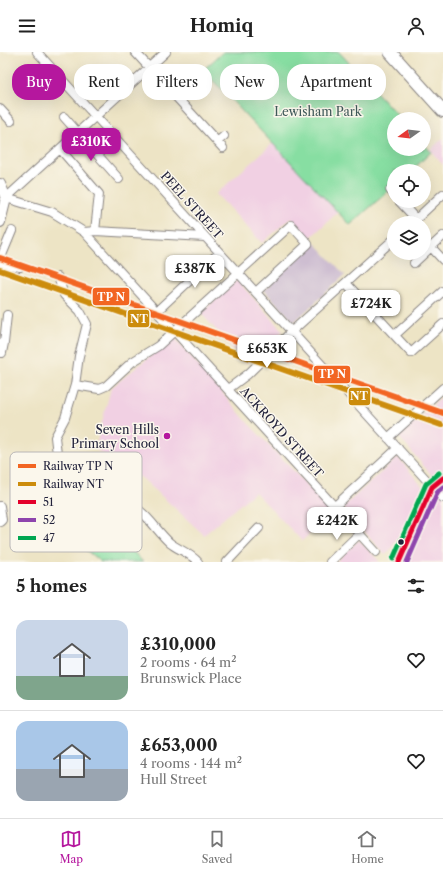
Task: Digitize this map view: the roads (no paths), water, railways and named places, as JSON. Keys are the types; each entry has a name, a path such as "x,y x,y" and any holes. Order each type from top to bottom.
{"main road":[{"path":"390,52 443,111"}],"street":[{"name":"PEEL STREET","path":"37,52 443,498"},
{"path":"135,52 146,64"},
{"path":"153,64 166,52"},
{"path":"0,222 6,198 142,74"},
{"path":"179,100 220,145 224,136"},
{"path":"0,110 11,121"},
{"path":"64,117 120,179"},
{"path":"60,149 98,194 95,231"},
{"path":"0,184 6,198"},
{"path":"419,216 443,194"},
{"name":"ACKROYD STREET","path":"6,198 52,212 84,232 376,552"},
{"path":"75,385 99,389 106,386 121,370 158,346 291,225 308,244 256,292"},
{"path":"12,230 0,261 20,267"},
{"path":"84,232 95,231 205,237"},
{"path":"443,236 431,247 443,260"},
{"path":"0,238 9,240"},
{"path":"228,390 248,374 291,332 387,245"},
{"path":"157,311 219,253"},
{"path":"414,263 417,260"},
{"path":"57,452 55,437 65,418 75,385 79,356 87,324 80,312 64,295 58,277"},
{"path":"346,283 411,353 443,324"},
{"path":"395,335 443,291"},
{"path":"2,353 2,343 7,315"},
{"path":"388,438 443,388"},
{"path":"334,507 398,448"},
{"path":"399,562 432,487 443,478"},
{"path":"0,506 2,515 0,522"},
{"path":"142,513 171,543 193,556 198,562"},
{"path":"227,562 259,528"},
{"path":"330,562 359,534"}],"rail line":[{"name":"NT","path":"0,270 441,425"}],"place":[{"name":"Seven Hills Primary School","path":"167,436"}],"park label":[{"name":"Lewisham Park","path":"318,111"}]}
